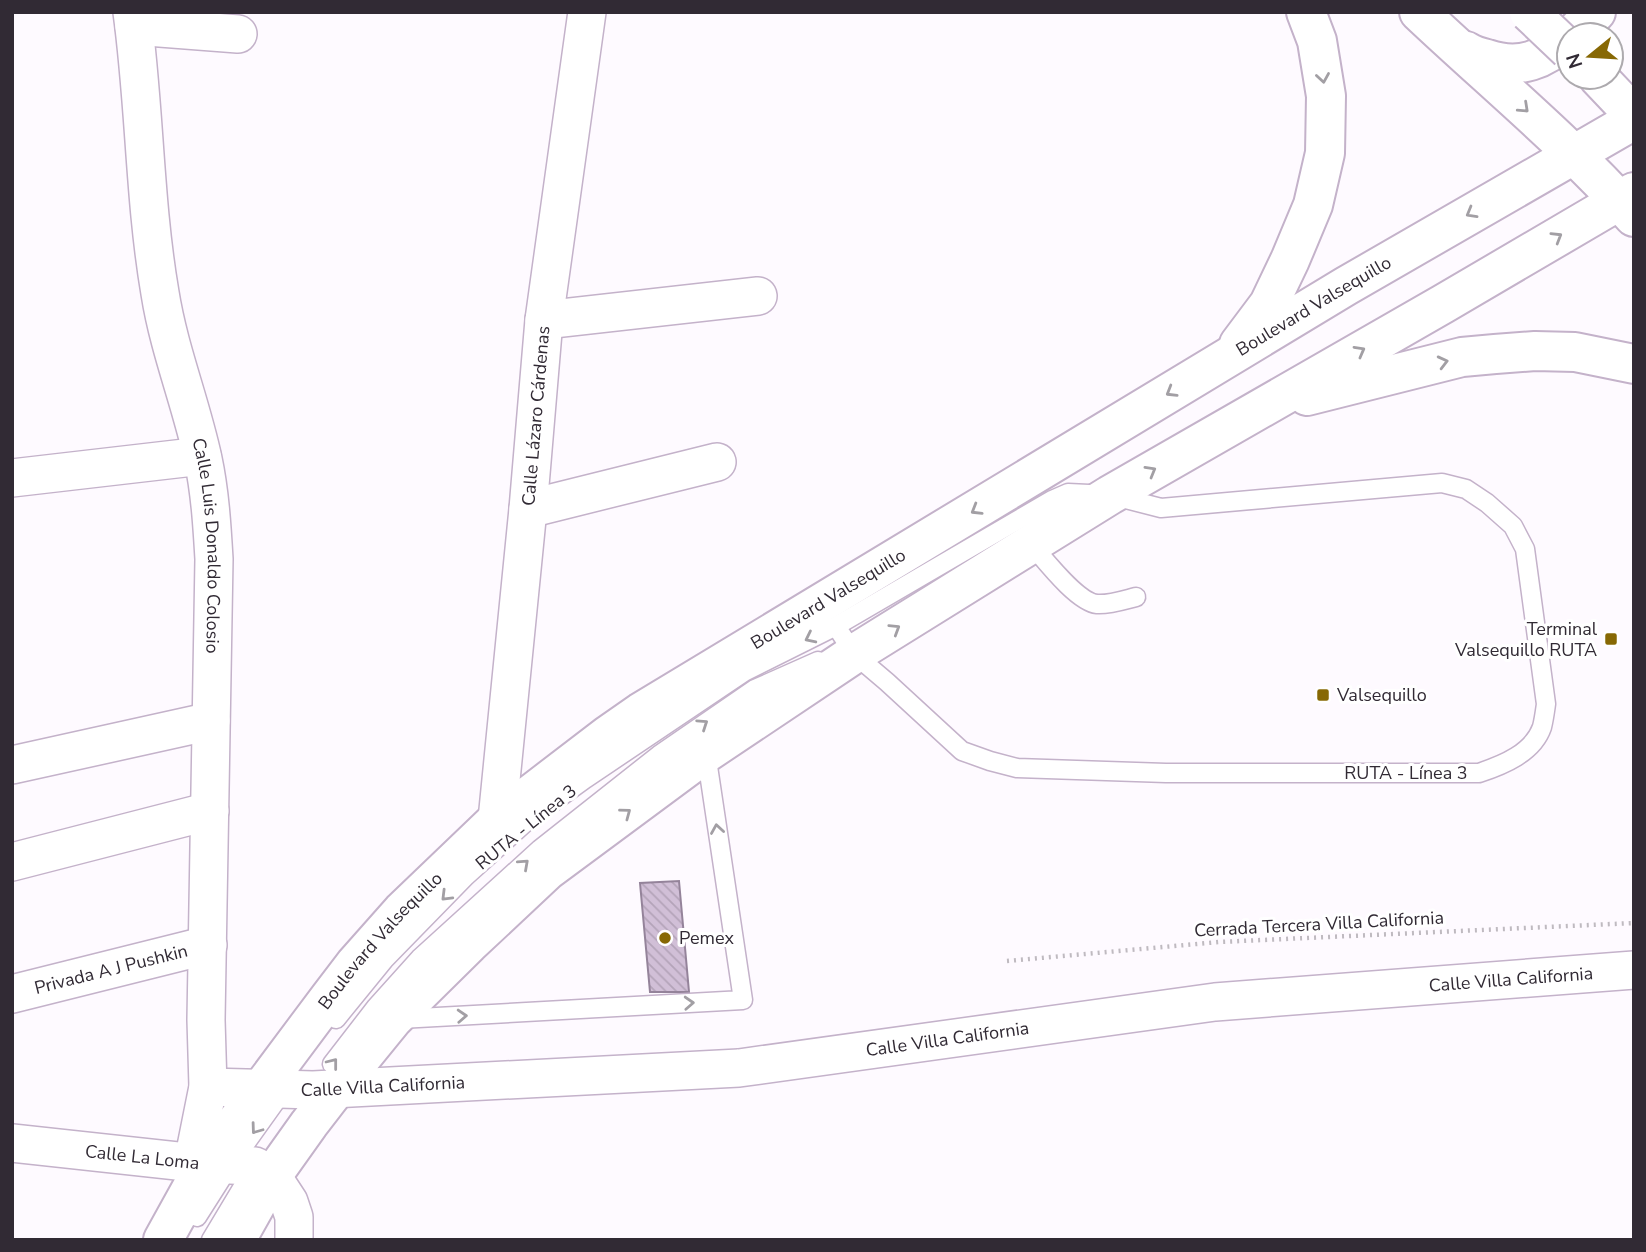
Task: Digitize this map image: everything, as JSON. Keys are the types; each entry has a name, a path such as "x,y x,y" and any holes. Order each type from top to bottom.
{"main road":[{"path":"1230,357 1269,304 1290,260 1313,205 1325,153 1326,96 1317,41 1306,12"},
{"path":"1419,12 1629,203"},
{"path":"1529,12 1555,37"},
{"path":"1447,38 1471,54 1498,63 1524,63 1555,50"},
{"path":"1611,91 1634,115"},
{"name":"Boulevard Valsequillo","path":"236,1240 236,1165 298,1089 355,964 402,911 497,820 641,712 1346,286 1634,120"},
{"name":"Boulevard Valsequillo","path":"175,1237 298,1089 393,1019 548,870 706,753 845,640 1031,544 1258,409 1629,203"},
{"path":"1258,409 1462,357 1535,351 1575,352 1634,364"}],"street":[{"name":"Calle Lázaro Cárdenas","path":"497,820 544,320 587,12"},
{"path":"133,19 238,34"},
{"name":"Calle Luis Donaldo Colosio","path":"133,19 151,226 160,296 202,456 211,511 214,559 206,1020 208,1087 236,1165"},
{"path":"544,320 758,296"},
{"path":"12,478 202,456"},
{"path":"528,509 717,462"},
{"path":"12,765 211,720"},
{"path":"12,862 210,811"},
{"name":"Privada A J Pushkin","path":"12,993 208,945"},
{"name":"Calle Villa California","path":"298,1089 739,1068 1215,1002 1634,970"},
{"path":"208,1087 298,1089"},
{"name":"Calle La Loma","path":"12,1143 236,1165"},
{"path":"236,1165 289,1202 294,1217 294,1240"}],"lane":[{"name":"RUTA - Línea 3","path":"327,1031 392,951 466,876 527,821 744,672 845,640 1052,500 1068,493 1110,495 1161,508 1442,483 1466,489 1513,526 1525,549 1546,704 1541,729 1529,748 1502,765 1479,774 1166,773 1017,768 962,751 845,640"},
{"path":"1031,544 1066,584 1088,603 1100,605 1136,597"},
{"path":"298,1089 420,958 540,849 659,754 755,689 823,659 845,640"},
{"path":"393,1019 743,1000 706,753"},
{"path":"211,1240 236,1165"}],"path":[{"name":"Cerrada Tercera Villa California","path":"1007,961 1219,942 1634,923"}],"building":[{"name":"Pemex","path":"679,881 689,992 650,992 640,883"}],"place":[{"name":"Terminal Valsequillo RUTA","path":"1611,639"},
{"name":"Valsequillo","path":"1323,695"},
{"name":"Pemex","path":"665,938"}]}
